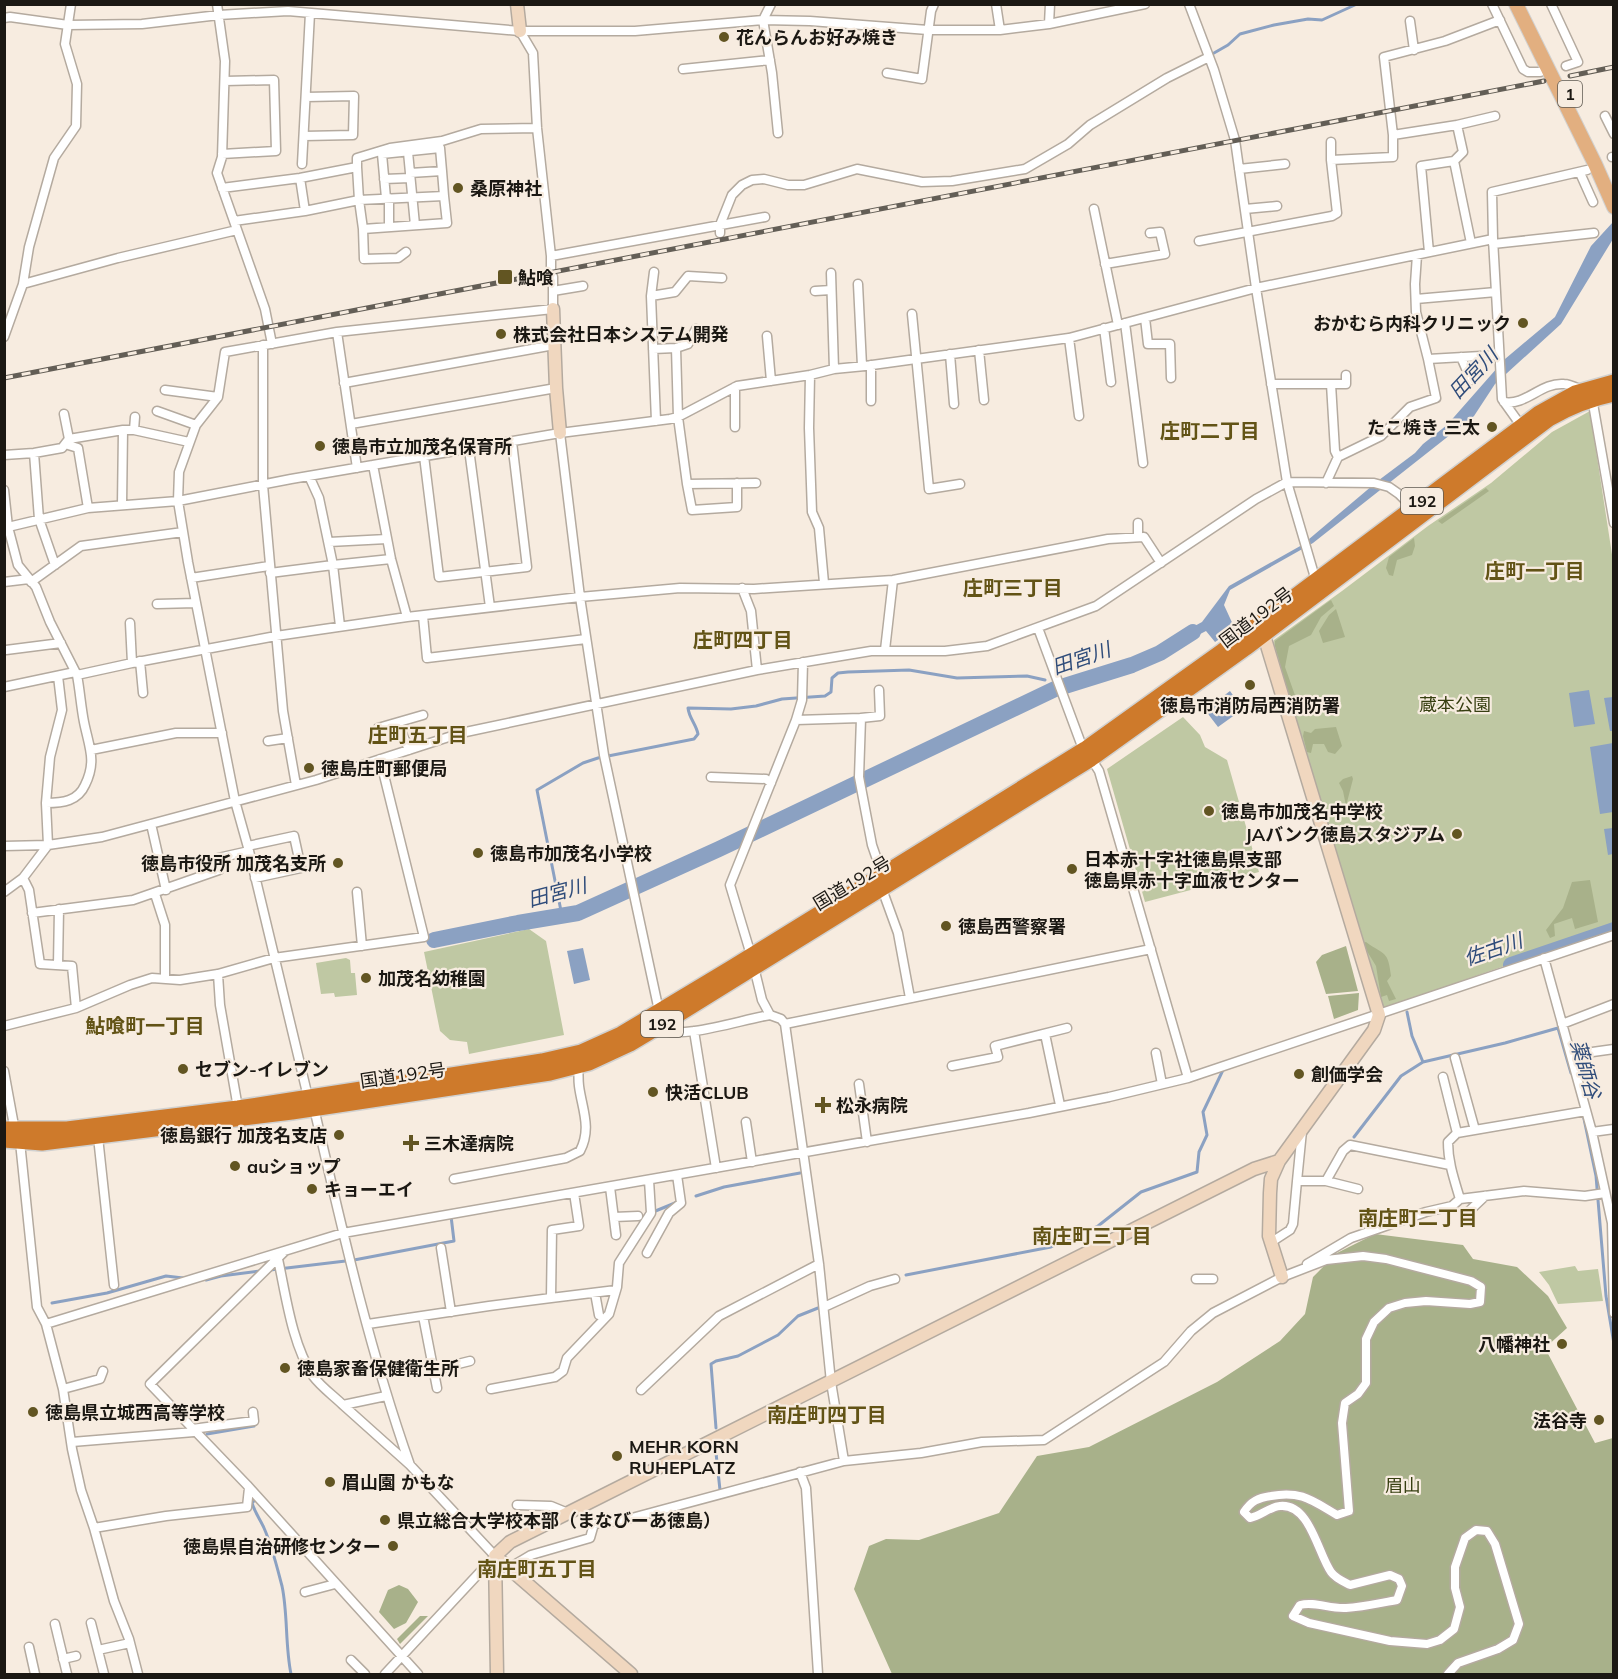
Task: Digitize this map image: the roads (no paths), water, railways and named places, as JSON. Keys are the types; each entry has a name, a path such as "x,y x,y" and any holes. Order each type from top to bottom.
{"highway":[{"name":"国道192号","path":"11,1136 238,1108 311,1103 509,1080 578,1066 620,1049 655,1029 752,962 1088,754 1262,629 1524,431 1570,407 1587,394 1614,382"},
{"name":"国道192号","path":"1587,394 1614,394"},
{"name":"国道192号","path":"1262,629 1316,581 1417,512"},
{"name":"国道192号","path":"11,1136 42,1143 98,1137 311,1103 581,1053 621,1035 659,1011 752,962"}],"main road":[{"name":"1","path":"1516,4 1614,207"},
{"name":"1","path":"1526,4 1614,184"}],"street":[{"path":"4,337 23,284 29,247 54,158 76,126 77,84 65,44 71,4"},
{"path":"217,4 225,61 222,154 217,173 265,309 267,344 263,485 283,711 296,785"},
{"path":"517,4 520,31 533,53 537,128 551,267"},
{"path":"771,4 763,20 778,133"},
{"path":"886,73 922,79 931,11 934,4"},
{"path":"996,4 1000,30"},
{"path":"1049,24 1050,4"},
{"path":"4,18 10,16 68,25 142,24 219,15 288,11 520,31 635,31 763,20 810,21 928,30 1000,30 1049,24 1145,4"},
{"path":"1189,4 1233,132 1287,482 1316,581"},
{"path":"1492,4 1523,69 1528,72 1540,72"},
{"path":"1551,4 1578,62 1566,66"},
{"path":"302,164 310,13"},
{"path":"1331,160 1393,157 1393,135 1384,57 1445,41 1500,20"},
{"path":"1410,21 1414,50"},
{"path":"720,229 732,195 752,180 764,179 788,185 804,185 857,169 922,182 952,181 1025,169 1068,144 1090,125 1167,78 1209,57"},
{"path":"683,69 770,60"},
{"path":"222,154 276,151 274,80 225,81"},
{"path":"304,136 352,135 354,96 306,97"},
{"path":"1393,135 1457,125 1494,116"},
{"path":"1605,116 1614,134"},
{"path":"1430,252 1421,166 1454,161 1462,152 1457,125"},
{"path":"406,252 398,258 364,259 357,158 390,148 442,141 481,129 537,128"},
{"path":"1199,241 1248,230 1300,223 1337,213 1331,142"},
{"path":"363,229 447,223 440,148 382,154 389,227"},
{"path":"408,152 415,225"},
{"path":"1454,161 1471,243"},
{"path":"1239,170 1285,164"},
{"path":"222,188 300,178 357,167"},
{"path":"384,178 442,171"},
{"path":"1524,431 1502,399 1492,192 1583,171 1593,202"},
{"path":"300,178 305,211"},
{"path":"23,284 235,226 305,211 359,200 444,196"},
{"path":"1245,209 1277,206"},
{"path":"1094,210 1121,324 1143,463"},
{"path":"551,256 720,229 765,217"},
{"path":"1106,264 1165,254 1160,232 1150,233"},
{"path":"8,526 88,508 178,501 424,456 561,433 678,417 735,387 834,369 1069,338 1256,288 1471,243 1593,233"},
{"path":"1326,483 1338,457 1381,436 1410,407 1436,398 1416,312 1417,255"},
{"path":"654,272 651,296 656,421"},
{"path":"831,273 834,369"},
{"path":"651,296 675,292 688,276 722,278"},
{"path":"553,277 556,388 595,704 604,757 659,1011"},
{"path":"858,284 871,401"},
{"path":"553,291 583,286"},
{"path":"815,291 831,290"},
{"path":"1416,299 1496,292"},
{"path":"410,1465 386,1396 350,1261 236,801 183,532 178,501 179,472 196,425 218,397 225,352 336,332 554,309"},
{"path":"912,314 929,489 960,484"},
{"path":"1145,318 1148,344 1170,344 1171,378"},
{"path":"1104,328 1111,382"},
{"path":"653,349 676,348 688,344 696,329"},
{"path":"336,332 357,468"},
{"path":"767,336 771,381"},
{"path":"1069,338 1079,416"},
{"path":"344,383 554,345"},
{"path":"676,348 678,417 692,510 736,507 737,483"},
{"path":"979,350 984,400"},
{"path":"950,354 954,404"},
{"path":"1428,359 1461,357 1499,359"},
{"path":"1461,357 1471,380"},
{"path":"810,375 812,512 819,528 824,584"},
{"path":"1271,384 1346,384 1346,375"},
{"path":"1331,384 1335,451 1338,457"},
{"path":"1504,402 1520,401 1540,389 1563,384 1587,394 1614,523"},
{"path":"735,387 735,427"},
{"path":"351,424 556,388"},
{"path":"165,390 218,397"},
{"path":"157,411 196,425"},
{"path":"4,455 62,448 67,441 64,414"},
{"path":"134,430 135,417"},
{"path":"122,505 123,430"},
{"path":"67,441 134,430 189,442"},
{"path":"67,441 78,448 88,508"},
{"path":"424,456 439,576 527,567 512,442"},
{"path":"469,449 490,607"},
{"path":"34,453 39,519 55,565"},
{"path":"373,465 391,559 407,617"},
{"path":"309,476 320,498 333,565 340,626"},
{"path":"4,846 48,845 102,837 296,785 461,733 757,670 871,651 945,651 987,646 1096,606 1256,499 1287,482 1374,483 1389,487 1417,512"},
{"path":"687,484 756,483"},
{"path":"4,490 8,526 18,565 36,587 76,674 91,750 91,775 83,791 77,797 61,803 46,803"},
{"path":"1138,523 1138,537"},
{"path":"4,582 30,581 81,546 183,532"},
{"path":"4,687 340,626 490,607 680,588 742,588 893,580 1108,538 1144,537 1161,563"},
{"path":"328,542 387,538"},
{"path":"191,578 391,559"},
{"path":"885,650 893,580"},
{"path":"742,588 751,611 757,670"},
{"path":"157,604 196,603"},
{"path":"423,616 427,658 586,639"},
{"path":"130,623 142,693"},
{"path":"1038,628 1059,687 1088,754 1099,771 1188,1078"},
{"path":"1262,629 1378,1015 1374,1030 1279,1161 1270,1186 1270,1243 1288,1275"},
{"path":"6,650 61,644"},
{"path":"771,1015 762,1000 730,885 796,720 802,698 803,662"},
{"path":"4,892 23,878 48,845 46,803 50,757 62,710 58,676"},
{"path":"796,720 880,716 879,690"},
{"path":"378,728 423,715"},
{"path":"861,718 859,781 872,845 898,933 910,998"},
{"path":"399,723 409,750"},
{"path":"91,750 176,733 222,733"},
{"path":"268,741 288,738"},
{"path":"4,1026 76,1008 130,985 153,978 180,980 218,974 274,958 424,937 380,759"},
{"path":"711,777 766,779 771,783"},
{"path":"151,824 166,890"},
{"path":"32,913 133,900 155,894 219,870 218,858 294,836 301,868 255,878"},
{"path":"23,878 29,890 40,964 72,966 76,1008"},
{"path":"357,892 362,946"},
{"path":"155,894 165,925 165,978"},
{"path":"58,965 59,909"},
{"path":"46,1324 343,1233 1029,1113 1188,1078 1614,935"},
{"path":"785,1024 1151,949"},
{"path":"1544,958 1608,1193 1612,1223 1614,1313"},
{"path":"218,974 220,1005 238,1108"},
{"path":"1562,1024 1614,1004"},
{"path":"655,1029 666,1033 694,1031 771,1015 781,1019 785,1024 819,1264 831,1382 844,1461"},
{"path":"952,1066 998,1057 995,1046 1067,1029"},
{"path":"694,1031 716,1168"},
{"path":"1045,1034 1060,1106"},
{"path":"1571,1055 1614,1049"},
{"path":"1156,1053 1162,1084"},
{"path":"1455,1058 1475,1130"},
{"path":"454,1179 566,1158 580,1151 587,1132 579,1087 578,1066"},
{"path":"4,1071 11,1136 37,1308 46,1324 63,1389 81,1490 138,1674"},
{"path":"1443,1077 1457,1133"},
{"path":"859,1084 867,1142"},
{"path":"1460,1198 1450,1165 1448,1142 1457,1133 1586,1111"},
{"path":"746,1122 752,1162"},
{"path":"1270,1243 1290,1230 1293,1224 1302,1129"},
{"path":"1592,1132 1614,1129"},
{"path":"98,1137 114,1285"},
{"path":"1326,1181 1343,1151 1350,1145 1450,1165"},
{"path":"385,1674 510,1542 1254,1169 1279,1161"},
{"path":"647,1253 669,1213 681,1203 677,1175"},
{"path":"491,1389 555,1377 563,1371 567,1358 609,1314 616,1290 619,1263 651,1214 649,1180"},
{"path":"1297,1181 1326,1181 1358,1190"},
{"path":"609,1186 616,1235"},
{"path":"509,1568 531,1555 590,1538 594,1524 628,1519 844,1461 921,1453 982,1442 1044,1440 1164,1362 1191,1330 1214,1313 1288,1275 1351,1238 1426,1212 1452,1206 1460,1198 1524,1191 1585,1196 1608,1193"},
{"path":"551,1298 552,1230 579,1226 574,1193"},
{"path":"1465,1215 1486,1195"},
{"path":"614,1217 638,1216"},
{"path":"441,1248 451,1312"},
{"path":"286,1250 280,1266 293,1324 314,1377 410,1465 495,1556 631,1674"},
{"path":"1288,1275 1326,1260 1363,1256 1402,1262 1471,1281 1481,1287 1480,1302 1470,1304 1426,1301 1405,1303 1389,1308 1374,1322 1366,1339 1366,1383 1358,1394 1345,1403 1342,1423 1348,1511 1337,1515 1311,1499 1288,1493 1260,1498 1250,1504 1244,1512 1250,1518 1260,1516 1273,1507 1282,1505 1293,1509 1310,1524 1332,1574 1350,1585 1390,1575 1399,1579 1402,1587 1397,1600 1346,1608 1324,1607 1311,1602 1300,1605 1293,1616 1309,1623 1358,1635 1390,1641 1427,1644 1440,1640 1454,1629 1460,1607 1455,1588 1455,1567 1465,1538 1476,1530 1487,1531 1495,1544 1519,1624 1513,1640 1498,1649 1458,1663 1448,1674"},
{"path":"641,1390 719,1316 819,1264"},
{"path":"280,1266 267,1271 150,1384 249,1488 418,1674"},
{"path":"824,1307 870,1286 895,1279"},
{"path":"1196,1279 1213,1279"},
{"path":"368,1324 616,1290"},
{"path":"595,1293 599,1315"},
{"path":"423,1316 437,1388"},
{"path":"434,1370 470,1360"},
{"path":"63,1389 100,1379 103,1371"},
{"path":"343,1405 386,1396"},
{"path":"72,1442 193,1430 254,1421 253,1412"},
{"path":"800,1472 806,1488 818,1674"},
{"path":"94,1528 166,1516 247,1507 249,1488"},
{"path":"517,1505 551,1506 568,1513"},
{"path":"495,1556 497,1674"},
{"path":"305,1592 335,1584"},
{"path":"91,1623 104,1674"},
{"path":"55,1624 62,1639 63,1659 67,1674"},
{"path":"98,1650 130,1643"},
{"path":"29,1647 35,1674"},
{"path":"63,1659 76,1656"},
{"path":"351,1660 365,1674"}],"water":[{"path":"1613,222 1613,239 1561,324 1495,384 1474,416 1313,543 1230,590 1224,605 1235,629 1215,642 1206,631 1175,647 1171,639 1202,622 1229,586 1302,545 1447,425 1505,359 1555,317 1591,246"},
{"path":"1589,690 1595,724 1574,727 1569,693"},
{"path":"1230,691 1243,709 1218,727 1205,710"},
{"path":"1613,697 1613,731 1610,731 1604,698"},
{"path":"1613,743 1613,812 1600,814 1590,747"},
{"path":"1613,828 1613,854 1608,855 1604,829"},
{"path":"583,948 590,980 574,984 567,951"}],"waterway":[{"path":"1214,53 1228,45 1240,34 1308,19 1322,20 1357,4"},
{"name":"田宮川","path":"434,940 578,913 719,849 1055,689 1132,665 1160,653 1193,632"},
{"path":"562,916 537,790 583,763 598,758 694,739 698,734 688,708 731,709 756,706 782,699 825,696 831,692 832,678 838,673 848,672 909,670 957,678 1027,676 1045,680"},
{"name":"田宮川","path":"1051,685 1055,689"},
{"name":"佐古川","path":"1511,965 1614,930"},
{"name":"薬師谷","path":"1407,1012 1412,1036 1423,1062 1558,1028 1571,1073"},
{"path":"1354,1137 1401,1076 1423,1062"},
{"path":"906,1275 1051,1247 1098,1226 1141,1192 1197,1172 1199,1152 1207,1135 1203,1112 1223,1070"},
{"name":"薬師谷","path":"1583,1114 1596,1176 1606,1296 1614,1344"},
{"path":"696,1196 724,1187 800,1173"},
{"path":"653,1212 675,1203"},
{"path":"270,1270 354,1260 454,1241 451,1216"},
{"path":"206,1280 260,1271"},
{"path":"52,1303 107,1293 166,1276 183,1278"},
{"path":"716,1428 711,1364 738,1356 778,1335 798,1316 818,1308"},
{"path":"207,1434 254,1426"},
{"path":"716,1453 720,1490"},
{"path":"254,1501 252,1503 264,1528 282,1586 291,1674"}],"railway":[{"path":"1570,76 1614,67"},
{"path":"4,378 1544,81"}],"place":[{"name":"花んらんお好み焼き","path":"724,37"},
{"name":"桑原神社","path":"458,188"},
{"name":"鮎喰","path":"505,277"},
{"name":"おかむら内科クリニック","path":"1523,323"},
{"name":"株式会社日本システム開発","path":"501,334"},
{"name":"たこ焼き 三太","path":"1492,427"},
{"name":"徳島市立加茂名保育所","path":"320,446"},
{"name":"徳島市消防局西消防署","path":"1250,685"},
{"name":"徳島庄町郵便局","path":"309,768"},
{"name":"徳島市加茂名中学校","path":"1209,811"},
{"name":"JAバンク徳島スタジアム","path":"1457,834"},
{"name":"徳島市加茂名小学校","path":"478,853"},
{"name":"徳島市役所 加茂名支所","path":"338,863"},
{"name":"日本赤十字社徳島県支部 徳島県赤十字血液センター","path":"1072,869"},
{"name":"徳島西警察署","path":"946,926"},
{"name":"加茂名幼稚園","path":"366,978"},
{"name":"セブン-イレブン","path":"183,1069"},
{"name":"創価学会","path":"1299,1074"},
{"name":"快活CLUB","path":"653,1092"},
{"name":"松永病院","path":"823,1105"},
{"name":"徳島銀行 加茂名支店","path":"339,1135"},
{"name":"三木達病院","path":"411,1143"},
{"name":"auショップ","path":"235,1166"},
{"name":"キョーエイ","path":"312,1189"},
{"name":"八幡神社","path":"1562,1344"},
{"name":"徳島家畜保健衛生所","path":"285,1368"},
{"name":"徳島県立城西高等学校","path":"33,1412"},
{"name":"法谷寺","path":"1599,1420"},
{"name":"MEHR KORN RUHEPLATZ","path":"617,1456"},
{"name":"眉山園 かもな","path":"330,1482"},
{"name":"県立総合大学校本部（まなびーあ徳島）","path":"385,1520"},
{"name":"徳島県自治研修センター","path":"393,1546"}],"district":[{"name":"庄町二丁目","path":"1210,430"},
{"name":"庄町一丁目","path":"1535,570"},
{"name":"庄町三丁目","path":"1013,587"},
{"name":"庄町四丁目","path":"743,639"},
{"name":"庄町五丁目","path":"418,734"},
{"name":"鮎喰町一丁目","path":"145,1025"},
{"name":"南庄町二丁目","path":"1418,1217"},
{"name":"南庄町三丁目","path":"1092,1235"},
{"name":"南庄町四丁目","path":"827,1414"},
{"name":"南庄町五丁目","path":"537,1568"}],"park label":[{"name":"蔵本公園","path":"1455,704"},
{"name":"眉山","path":"1403,1485"}]}
